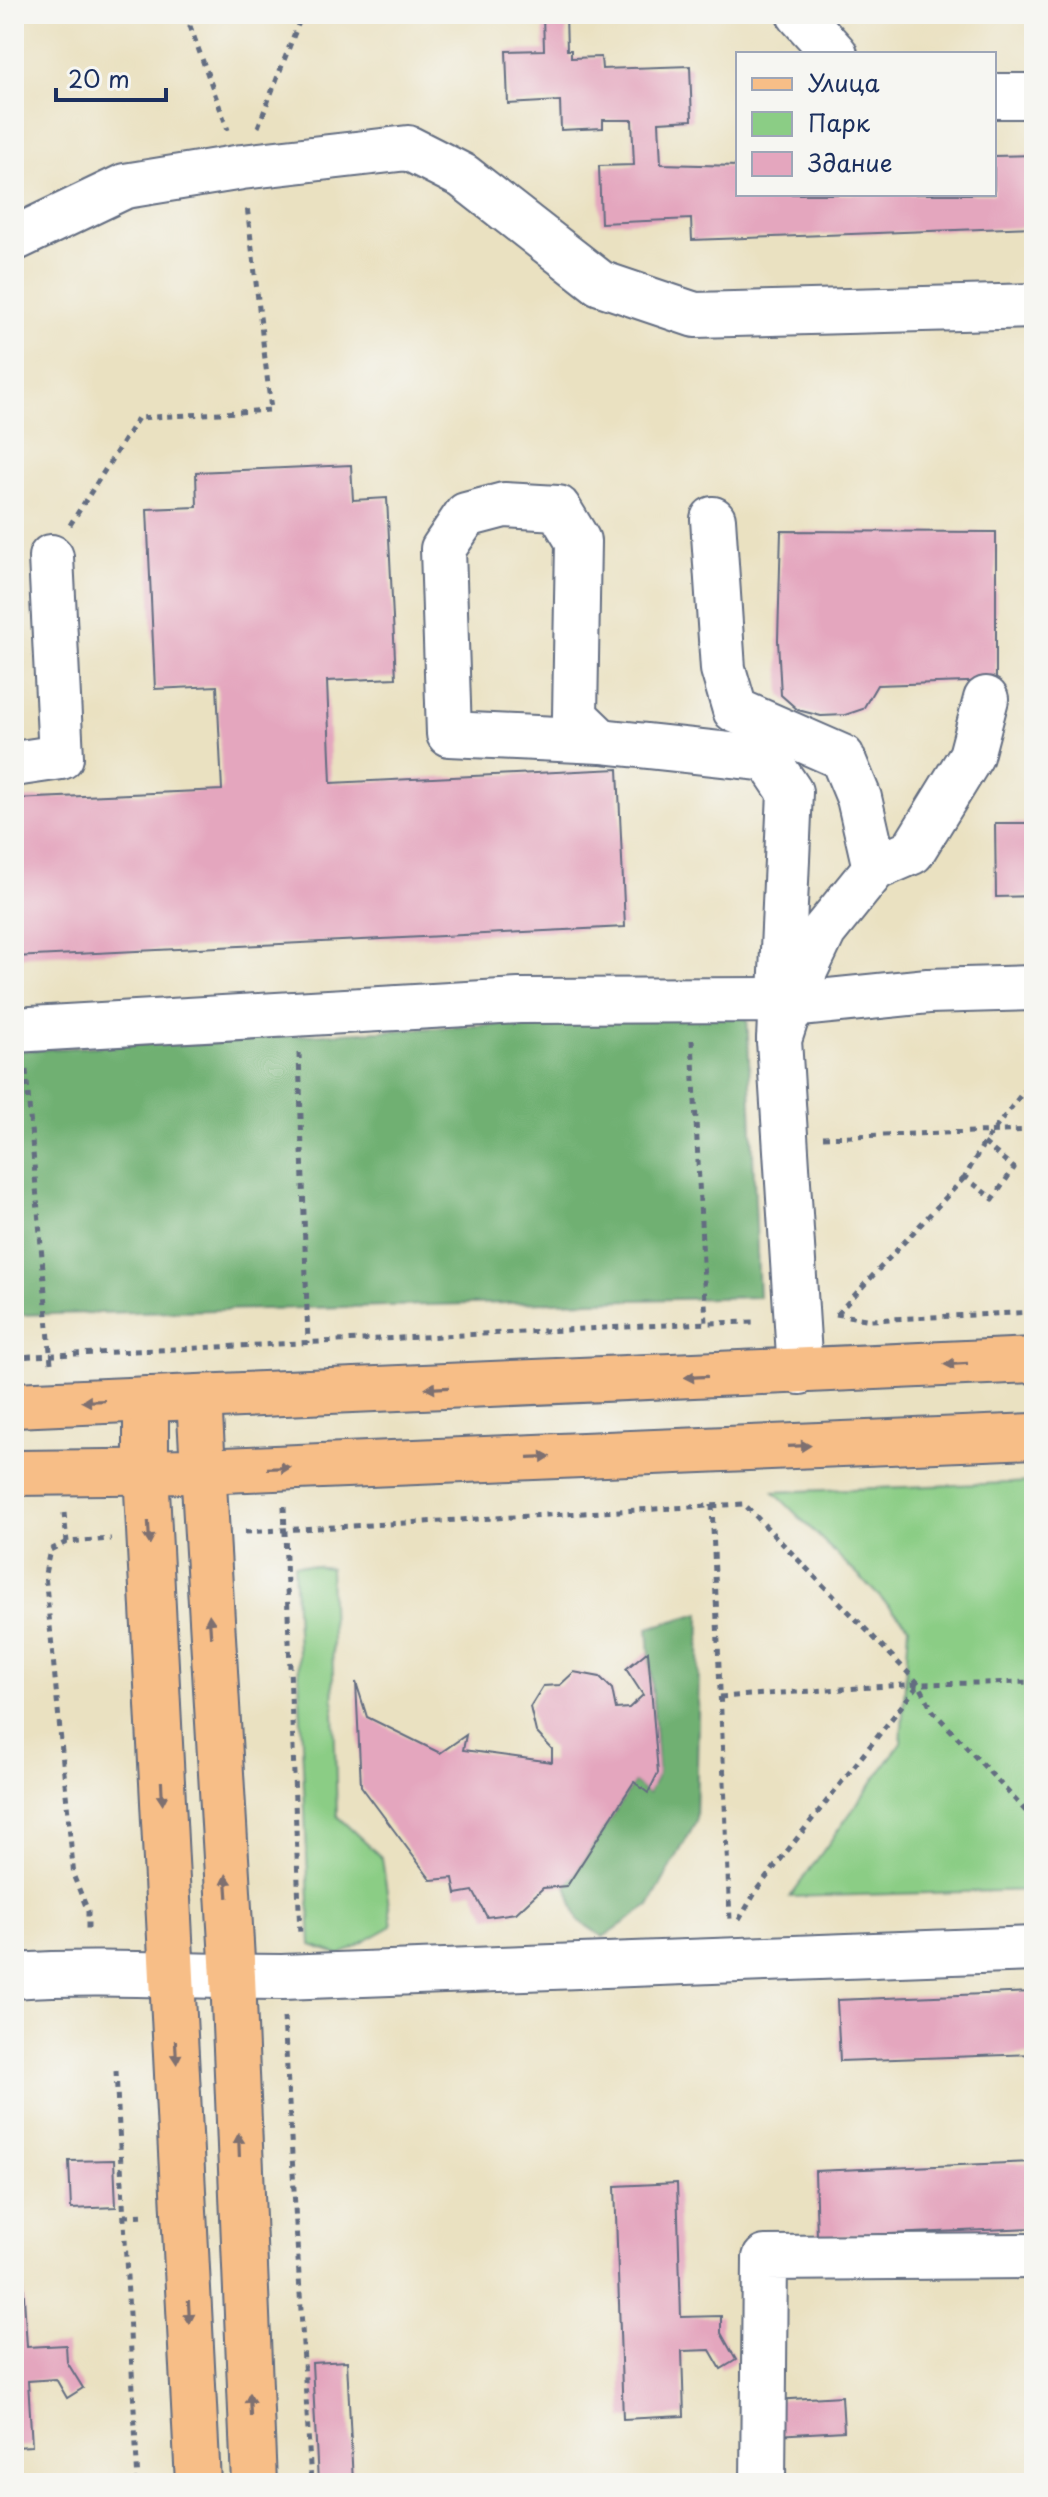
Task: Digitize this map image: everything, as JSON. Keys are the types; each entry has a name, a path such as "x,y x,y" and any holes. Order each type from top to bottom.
{"main road":[{"path":"14,1405 1034,1360"},
{"path":"146,1399 146,1471 198,2483"},
{"path":"199,1399 233,1977 254,2483"},
{"path":"14,1473 201,1471 1034,1436"}],"street":[{"path":"799,14 833,52"},
{"path":"996,96 1034,96"},
{"path":"14,239 125,186 242,167 408,148 463,176 600,283 695,315 1034,306"},
{"path":"601,741 575,716 578,541 558,508 504,505 466,515 443,549 449,734 601,741 768,759 790,792 783,1015 821,1313 800,1372"},
{"path":"713,519 723,669 735,710 842,757 859,798 875,868"},
{"path":"14,764 61,757 51,557"},
{"path":"783,1015 824,931 875,868 912,852 971,756 986,699"},
{"path":"14,1030 519,1001 690,1000 783,1015 928,991 1034,988"},
{"path":"14,1976 87,1971 172,1977 282,1977 731,1947 1034,1949"},
{"path":"763,2483 765,2258 1034,2256"}],"path":[{"path":"51,557 138,418 271,410 262,310 242,167 190,26 194,14"},
{"path":"242,167 299,22 296,14"},
{"path":"690,1000 706,1323"},
{"path":"298,1012 308,1343"},
{"path":"821,1313 965,1177 984,1143 1034,1078"},
{"path":"814,1137 1034,1130"},
{"path":"965,1177 993,1199 1014,1168 984,1143"},
{"path":"14,1357 706,1323 821,1313 871,1320 1034,1312"},
{"path":"276,1345 281,1395"},
{"path":"283,1468 300,1946 282,1977 311,2483"},
{"path":"712,1505 731,1947"},
{"path":"67,1542 50,1550 45,1574 74,1877 88,1911 87,1971"},
{"path":"720,1697 919,1684 1034,1682"},
{"path":"731,1947 758,1888 919,1684"},
{"path":"116,2071 138,2483"}],"green space":[{"path":"747,1011 759,1297 14,1315 14,1051"},
{"path":"1034,1482 1034,1890 790,1897 901,1743 909,1626 774,1492"},
{"path":"294,1564 330,1568 337,1816 382,1858 392,1926 340,1955 311,1945"},
{"path":"700,1613 696,1822 649,1906 603,1937 578,1920 567,1886 634,1782 648,1793 658,1773 648,1628"}],"building":[{"path":"543,14 566,14 567,50 571,50 571,58 601,57 602,69 690,66 692,120 659,122 661,164 736,166 736,196 996,196 996,156 1034,155 1034,227 692,240 691,219 601,223 599,166 634,165 632,120 603,120 603,128 561,130 560,101 508,104 506,51 544,50"},
{"path":"351,465 353,500 387,498 396,678 327,681 331,783 618,769 625,927 14,957 14,799 222,790 217,686 155,689 147,509 197,507 196,472"},
{"path":"781,531 996,532 996,681 877,685 863,709 845,715 821,716 798,710 781,695 778,640"},
{"path":"995,823 1034,823 1034,896 996,897"},
{"path":"648,1651 658,1773 648,1793 634,1782 567,1886 543,1888 516,1913 487,1917 473,1891 456,1894 453,1878 431,1880 361,1786 356,1682 367,1717 440,1753 466,1735 463,1750 552,1762 552,1749 536,1732 530,1707 543,1686 560,1685 574,1672 600,1677 612,1689 616,1709 629,1708 643,1695 626,1669"},
{"path":"1034,1992 1034,2054 840,2061 837,2000"},
{"path":"114,2160 116,2207 71,2209 69,2161"},
{"path":"1034,2162 1034,2228 817,2237 815,2171"},
{"path":"677,2183 681,2317 721,2316 721,2333 736,2360 721,2369 710,2350 682,2351 684,2416 623,2419 615,2186"},
{"path":"14,2213 19,2213 27,2347 66,2345 67,2362 83,2388 67,2398 56,2379 28,2381 32,2446 14,2447"},
{"path":"347,2361 353,2483 318,2483 312,2363"},
{"path":"842,2396 844,2431 776,2435 774,2400"}]}
